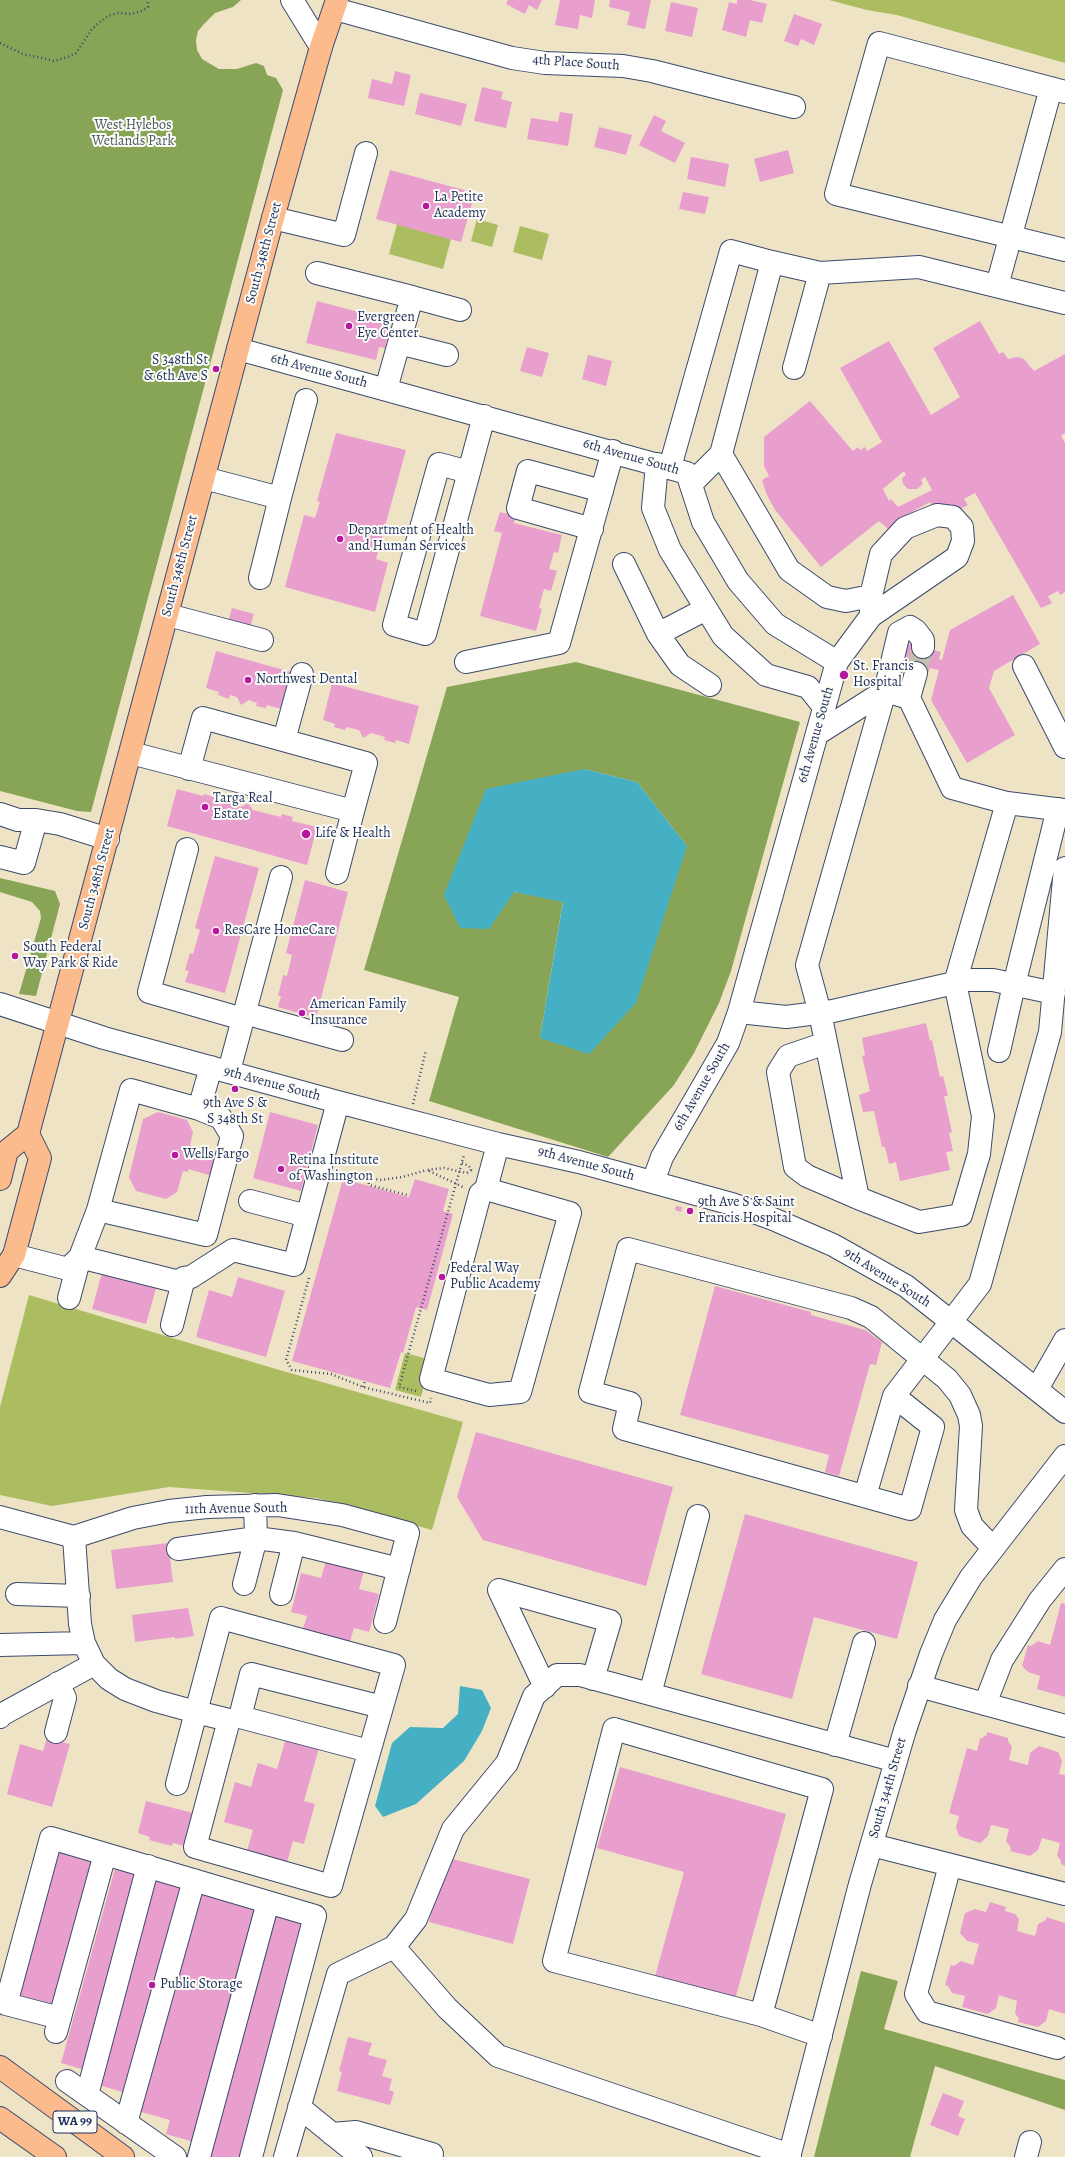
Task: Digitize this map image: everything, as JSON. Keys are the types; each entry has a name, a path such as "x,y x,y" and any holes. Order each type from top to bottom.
{"main road":[{"name":"South 348th Street","path":"28,1134 273,218 321,47 336,4"},
{"path":"0,1179 7,1151 28,1134 40,1158 14,1255 0,1276"},
{"name":"WA 99","path":"0,2066 123,2157"},
{"name":"WA 99","path":"0,2118 55,2157"}],"street":[{"path":"292,0 321,47"},
{"name":"4th Place South","path":"336,4 512,58 545,63 623,66 652,71 794,107"},
{"path":"997,286 1010,236 1058,90 879,43 836,194 1010,236 1065,250"},
{"path":"273,218 344,235 366,153"},
{"path":"824,707 808,687 766,675 723,636 670,550 653,508 664,466 731,251 820,273 919,267 1065,303"},
{"path":"692,483 721,454 772,262"},
{"path":"317,273 460,310"},
{"path":"794,368 820,273"},
{"path":"386,389 412,297"},
{"path":"399,343 447,355"},
{"name":"6th Avenue South","path":"238,349 613,451 687,473 692,483 697,506 703,522 738,581 775,624 837,662 739,1012 728,1043 662,1157 653,1182"},
{"path":"260,578 306,400"},
{"path":"469,472 439,464 394,625 425,634 469,472 484,416"},
{"path":"466,662 559,643 613,451"},
{"path":"721,454 789,570 827,597 871,606 957,557 963,541 962,527 953,517 937,515 905,528 882,554 871,606 837,662"},
{"path":"592,529 518,508 528,471 602,491"},
{"path":"204,478 280,498"},
{"path":"624,564 658,634 680,665 710,685"},
{"path":"658,634 706,609"},
{"path":"168,615 262,640"},
{"path":"858,1198 820,1013 807,965 885,691 899,633 910,628 916,631 923,640 923,647"},
{"path":"1024,666 1065,747"},
{"path":"916,673 909,698 952,788 1007,804 1062,810 1014,985 1000,1051"},
{"path":"284,740 302,674"},
{"path":"817,734 885,691 909,698"},
{"path":"189,769 203,718 366,763 337,873"},
{"path":"131,753 353,811"},
{"path":"826,1043 788,1056 778,1072 795,1167 807,1176 919,1222 961,1215 979,1154 983,1116 955,983 1007,804"},
{"path":"0,805 20,810 36,820"},
{"path":"0,814 18,820 36,820 60,824 108,839"},
{"path":"4,854 24,864 36,820"},
{"path":"187,849 149,992 342,1040"},
{"path":"865,1496 894,1396 980,1284 1050,1032 1065,868"},
{"path":"199,1109 220,1069 244,1016 281,877"},
{"path":"739,1012 786,1018 820,1013 967,980 993,980 1054,993"},
{"name":"9th Avenue South","path":"0,1004 104,1038 338,1102 498,1144 545,1153 732,1204 804,1231 840,1248 906,1286 952,1320 1065,1412"},
{"path":"69,1298 80,1257 98,1210 131,1090 199,1109 220,1118 232,1136 206,1235 98,1210"},
{"path":"172,1325 184,1278 191,1277 233,1250 294,1265 338,1102"},
{"path":"475,1190 498,1144"},
{"path":"475,1190 524,1200 570,1213 520,1392 489,1395 431,1379 480,1194 475,1190"},
{"path":"250,1201 307,1216"},
{"path":"894,1396 933,1427 910,1509 624,1429 630,1403 590,1392 628,1249 851,1308 871,1317 922,1359 954,1387 965,1404 969,1415 971,1437 966,1510 972,1526 993,1548"},
{"path":"14,1255 68,1269 80,1257"},
{"path":"80,1257 182,1283"},
{"path":"1037,1389 1065,1340"},
{"name":"South 344th Street","path":"790,2156 872,1845 918,1686 946,1620 971,1577 1065,1456"},
{"path":"244,1584 256,1538 255,1505"},
{"name":"11th Avenue South","path":"74,1537 133,1518 170,1511 207,1507 255,1505 302,1508 342,1515 408,1533 386,1622"},
{"path":"650,1694 698,1516"},
{"path":"0,1517 74,1537 80,1624 84,1643 94,1664 109,1679 125,1689 156,1701 196,1712 235,1718 369,1751"},
{"path":"178,1549 256,1538 294,1543 399,1569"},
{"path":"282,1594 294,1543"},
{"path":"984,1704 1002,1660 1040,1600 1065,1569"},
{"path":"545,1687 499,1590 610,1621 594,1679"},
{"path":"17,1594 79,1596"},
{"path":"177,1784 221,1618 394,1665 331,1886 195,1847 235,1718 251,1674 382,1707"},
{"path":"0,1645 84,1643"},
{"path":"836,1745 864,1643"},
{"path":"0,1715 94,1664"},
{"path":"285,2157 338,1974 394,1948 416,1919 453,1829 507,1763 534,1696 557,1675 580,1675 896,1761"},
{"path":"56,1732 65,1698 58,1683"},
{"path":"918,1686 1065,1726"},
{"path":"761,2015 822,1789 614,1729 554,1961 761,2015 821,2036"},
{"path":"105,1854 58,2026 6,2004 51,1838 315,1916 251,2157"},
{"path":"872,1845 1065,1894"},
{"path":"950,1865 916,1994 927,2012 1057,2048"},
{"path":"87,2094 148,1866"},
{"path":"126,2123 194,1880"},
{"path":"199,2157 268,1902"},
{"path":"394,1948 447,2008 498,2056 790,2156"},
{"path":"67,2081 175,2157"},
{"path":"299,2107 361,2157"},
{"path":"332,2134 356,2132 432,2154 431,2157"}],"path":[{"path":"0,43 23,54 54,61 68,57 76,53 92,29 108,16 118,13 131,14 142,11 148,7 148,0"},
{"path":"410,1121 426,1050"},
{"path":"336,1179 341,1174 380,1180 444,1168 459,1172 467,1173 471,1170 469,1166 462,1163 459,1172 453,1193 457,1194"},
{"path":"428,1170 456,1184 475,1190"},
{"path":"368,1179 369,1185 408,1195"},
{"path":"309,1277 286,1360 292,1370 331,1374 363,1387 430,1403 432,1396"},
{"path":"363,1387 365,1381"}],"green space":[{"name":"West Hylebos Wetlands Park","path":"0,0 241,0 233,7 215,13 204,24 198,31 196,40 197,50 202,59 219,69 237,69 256,63 264,66 267,75 276,78 283,90 91,812 77,811 0,791"},
{"path":"829,0 1065,0 1065,63 897,15 867,10"},
{"path":"477,219 498,225 492,247 471,241"},
{"path":"397,224 451,239 443,269 389,254"},
{"path":"520,226 549,234 542,260 513,252"},
{"path":"576,662 800,722 731,971 719,1003 694,1053 674,1085 608,1157 429,1101 459,997 364,970 447,687","holes":["584,769 637,782 687,846 540,1038 563,901 514,892"]},
{"path":"0,878 55,891 60,904 36,996 19,994 41,918 40,911 32,902 0,892"},
{"path":"29,1295 276,1369 463,1422 432,1530 317,1498 169,1487 52,1506 0,1495 0,1407"},
{"path":"405,1353 431,1360 421,1397 395,1390"},
{"path":"861,1971 898,1981 884,2029 1065,2080 1065,2110 935,2066 910,2157 814,2157"}],"water":[{"path":"584,769 637,782 687,846 636,1003 589,1054 540,1038 563,902 514,892 489,929 460,928 444,895 486,789"},
{"path":"460,1686 482,1690 491,1708 482,1731 464,1761 416,1804 383,1817 375,1806 392,1743 410,1727 443,1728 458,1714"}],"building":[{"path":"508,0 542,0 537,10 529,5 525,14 506,4"},
{"path":"560,0 595,0 592,18 580,15 578,29 555,25"},
{"path":"610,0 651,0 645,29 627,25 630,12 609,7"},
{"path":"737,0 750,0 767,4 762,23 750,20 746,37 722,30 729,2 737,4"},
{"path":"671,2 698,8 692,37 665,31"},
{"path":"794,14 822,24 814,45 801,39 798,46 784,41"},
{"path":"395,71 411,75 404,106 368,98 372,79 392,84"},
{"path":"482,87 503,92 501,99 512,102 506,128 474,121"},
{"path":"420,93 467,104 461,126 415,114"},
{"path":"560,112 573,114 568,146 527,139 531,118 558,122"},
{"path":"654,115 666,121 661,131 685,143 675,163 639,145"},
{"path":"599,127 632,135 626,155 594,147"},
{"path":"788,150 794,173 760,182 754,159"},
{"path":"691,157 729,164 725,187 687,179"},
{"name":"La Petite Academy","path":"390,170 475,193 461,242 376,219"},
{"path":"683,192 709,197 705,214 679,209"},
{"name":"Evergreen Eye Center","path":"317,301 389,320 385,333 388,334 385,348 379,347 376,360 306,343"},
{"path":"980,321 999,354 1003,352 1008,359 1018,357 1024,359 1034,371 1065,354 1065,433 1061,436 1065,443 1065,592 1060,595 1058,591 1048,596 1052,603 1041,608 975,493 964,499 968,505 941,519 930,502 901,518 889,530 879,521 821,567 775,510 766,493 762,480 769,476 764,466 764,437 810,401 853,451 858,447 860,450 865,447 867,451 882,442 840,368 889,341 931,415 960,397 933,348","holes":["904,471 906,475 902,478 903,484 908,489 917,489 923,484 921,480 925,477 932,490 898,507 891,499 889,501 883,489"]},
{"path":"527,347 549,353 542,377 520,371"},
{"path":"588,355 612,361 606,386 582,379"},
{"name":"Department of Health and Human Services","path":"336,433 406,450 376,559 388,563 375,612 285,587 304,515 315,518 320,502 317,501"},
{"path":"500,512 516,516 514,523 562,535 558,553 554,552 549,569 557,571 551,591 544,589 539,608 542,609 536,631 480,616 502,533 494,531"},
{"path":"1013,595 1040,644 994,671 989,688 1015,735 967,763 931,700 939,670 930,668 927,676 901,669 908,643 941,652 939,659 942,660 950,630"},
{"path":"232,608 254,614 250,627 228,622"},
{"name":"Northwest Dental","path":"216,651 291,672 281,709 267,705 266,708 256,706 257,703 249,700 241,705 237,697 230,695 229,699 218,695 219,692 206,688"},
{"path":"332,683 419,706 409,744 396,740 395,743 384,740 385,737 371,733 363,738 359,730 346,727 345,730 334,727 335,724 323,720"},
{"path":"177,789 203,796 204,794 214,797 214,800 241,807 248,803 253,810 281,817 282,814 293,817 292,821 317,827 307,865 167,826"},
{"path":"215,856 259,868 225,993 185,982 189,971 185,970 190,953 193,954 200,930 195,928"},
{"path":"305,880 348,892 316,1018 278,1007 281,996 278,996 283,975 287,976 292,955 286,953"},
{"path":"926,1023 930,1041 932,1040 940,1077 943,1076 948,1096 944,1096 952,1132 949,1133 953,1151 946,1152 950,1170 900,1181 896,1162 889,1164 885,1147 882,1147 874,1111 863,1112 859,1095 870,1091 862,1056 865,1055 862,1038"},
{"name":"Wells Fargo","path":"158,1112 187,1120 193,1132 190,1145 195,1147 195,1150 224,1158 219,1178 188,1169 188,1172 183,1171 177,1192 166,1199 136,1191 129,1177 143,1119"},
{"path":"270,1112 318,1125 301,1191 253,1178"},
{"path":"343,1179 409,1197 415,1179 449,1189 443,1211 453,1214 427,1310 416,1307 403,1353 401,1352 390,1388 292,1361"},
{"path":"676,1206 682,1207 681,1212 675,1210"},
{"path":"103,1269 157,1285 146,1324 92,1309"},
{"path":"238,1277 285,1291 266,1357 196,1337 209,1290 232,1297"},
{"path":"715,1286 811,1312 811,1315 865,1330 882,1342 876,1365 870,1364 839,1476 825,1472 829,1455 680,1415"},
{"path":"476,1432 673,1487 646,1586 483,1540 457,1497"},
{"path":"745,1514 918,1562 897,1639 814,1617 792,1699 701,1674"},
{"path":"168,1543 173,1582 116,1589 111,1550"},
{"path":"326,1561 364,1571 359,1589 379,1594 369,1632 354,1628 349,1645 302,1632 307,1616 291,1612 301,1573 321,1578"},
{"path":"1061,1603 1065,1604 1065,1697 1037,1689 1040,1676 1028,1672 1022,1666 1028,1645 1031,1646 1038,1641 1050,1645"},
{"path":"188,1608 194,1636 135,1642 132,1615"},
{"path":"987,1732 1008,1738 1008,1741 1012,1747 1009,1760 1028,1765 1030,1753 1039,1746 1058,1752 1062,1761 1059,1774 1065,1775 1065,1866 1061,1864 1061,1861 1057,1855 1060,1843 1042,1838 1038,1850 1030,1856 1010,1851 1011,1848 1006,1841 1009,1829 991,1825 988,1836 980,1843 959,1836 956,1827 959,1816 949,1813 967,1748 977,1751 980,1739 987,1735"},
{"path":"47,1738 70,1744 52,1807 7,1794 20,1744 43,1751"},
{"path":"286,1738 319,1748 304,1801 315,1804 304,1844 293,1841 287,1862 247,1851 253,1830 224,1822 235,1782 251,1787 258,1763 277,1769"},
{"path":"620,1767 786,1814 734,2003 654,1980 684,1872 597,1848"},
{"path":"146,1801 193,1813 185,1846 173,1843 172,1846 149,1840 150,1837 138,1833"},
{"path":"59,1849 98,1860 58,2005 19,1995"},
{"path":"445,1857 530,1879 513,1944 429,1922"},
{"path":"116,1865 143,1872 88,2071 61,2063"},
{"path":"157,1876 188,1884 129,2094 99,2085"},
{"path":"203,1888 263,1905 197,2143 166,2134 170,2120 141,2112"},
{"path":"990,1902 1006,1907 1005,1911 1015,1914 1019,1919 1017,1931 1035,1936 1038,1924 1046,1920 1046,1917 1065,1923 1065,2014 1049,2009 1046,2021 1038,2027 1018,2022 1019,2019 1015,2013 1017,2001 999,1995 996,2008 988,2014 962,2007 965,1996 952,1993 948,1986 945,1985 951,1965 954,1966 961,1961 973,1965 979,1944 967,1941 960,1933 965,1913 975,1909 986,1912"},
{"path":"278,1909 309,1917 243,2157 210,2157"},
{"path":"348,2037 372,2043 368,2055 387,2060 382,2076 392,2079 389,2090 394,2092 390,2105 337,2091 342,2072 339,2071"},
{"path":"943,2093 964,2101 958,2116 965,2119 958,2136 930,2125"}],"tunnel":[{"path":"916,673 923,647"}],"place":[{"name":"La Petite Academy","path":"426,206"},
{"name":"Evergreen Eye Center","path":"349,326"},
{"name":"S 348th St & 6th Ave S","path":"216,369"},
{"name":"Department of Health and Human Services","path":"340,539"},
{"name":"St. Francis Hospital","path":"844,675"},
{"name":"Northwest Dental","path":"248,680"},
{"name":"Targa Real Estate","path":"205,807"},
{"name":"Life & Health","path":"306,834"},
{"name":"ResCare HomeCare","path":"216,931"},
{"name":"South Federal Way Park & Ride","path":"15,956"},
{"name":"American Family Insurance","path":"302,1013"},
{"name":"9th Ave S & S 348th St","path":"235,1089"},
{"name":"Wells Fargo","path":"175,1155"},
{"name":"Retina Institute of Washington","path":"281,1169"},
{"name":"9th Ave S & Saint Francis Hospital","path":"690,1211"},
{"name":"Federal Way Public Academy","path":"442,1277"},
{"name":"Public Storage","path":"152,1985"}]}
